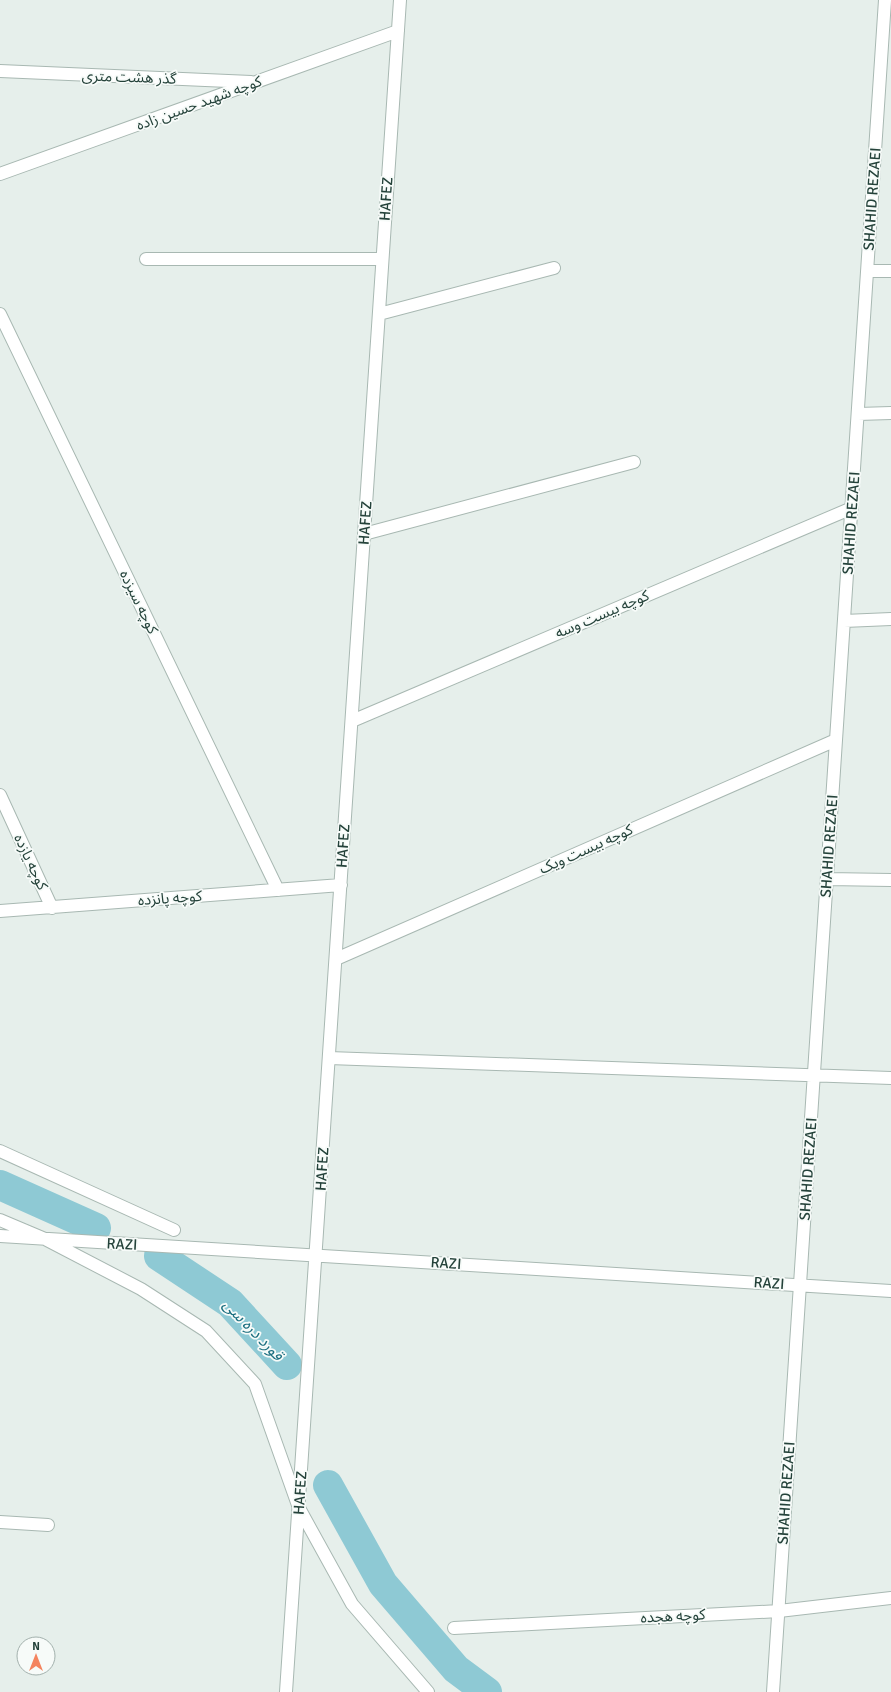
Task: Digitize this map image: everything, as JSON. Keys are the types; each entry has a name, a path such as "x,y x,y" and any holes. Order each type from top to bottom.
{"street":[{"name":"HAFEZ","path":"286,1692 400,0"},
{"name":"SHAHID REZAEI","path":"773,1692 885,0"},
{"name":"کوچه شهید حسین زاده","path":"0,174 398,31"},
{"name":"گذر هشت متری","path":"0,71 258,82"},
{"path":"146,259 382,259"},
{"path":"378,314 554,268"},
{"path":"867,271 891,271"},
{"name":"کوچه سیزده","path":"0,314 278,890"},
{"path":"858,414 891,412"},
{"path":"364,534 634,462"},
{"name":"کوچه بیست وسه","path":"352,721 852,508"},
{"path":"844,621 891,619"},
{"name":"کوچه بیست ویک","path":"336,959 836,740"},
{"name":"کوچه یازده","path":"0,795 52,908"},
{"path":"827,879 891,880"},
{"name":"کوچه پانزده","path":"0,911 340,885"},
{"path":"329,1058 891,1078"},
{"path":"0,1151 174,1230"},
{"path":"0,1220 45,1239 141,1289 206,1331 255,1384 299,1508 352,1604 428,1692"},
{"name":"RAZI","path":"0,1236 891,1291"},
{"path":"0,1522 48,1525"},
{"name":"کوچه هجده","path":"454,1628 779,1611 891,1598"}],"waterway":[{"name":"قورد دره سی","path":"0,1185 96,1228"},
{"name":"قورد دره سی","path":"159,1256 230,1303 287,1365"},
{"path":"328,1485 383,1584 456,1669 487,1692"}]}
